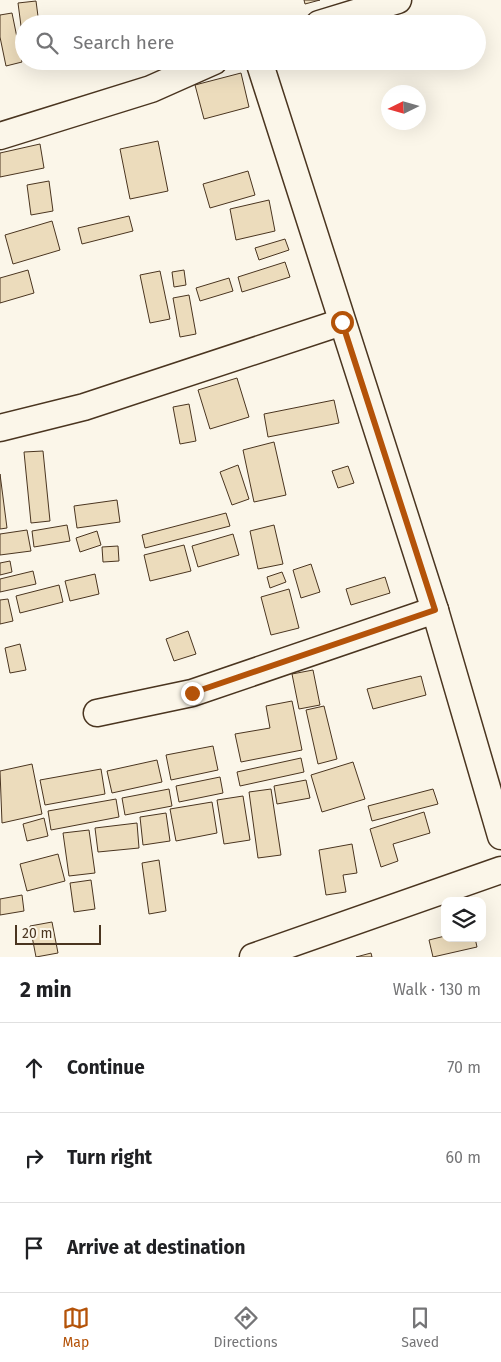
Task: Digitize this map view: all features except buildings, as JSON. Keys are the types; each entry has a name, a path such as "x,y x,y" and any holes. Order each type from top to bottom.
{"street":[{"path":"349,15 398,0"},
{"path":"0,136 151,89 194,70"},
{"path":"262,70 435,610 501,836"},
{"path":"0,428 84,407 342,322"},
{"path":"98,714 192,693 435,610"},
{"path":"253,957 501,870"}],"route":[{"path":"192,693 435,610 342,322"}]}
